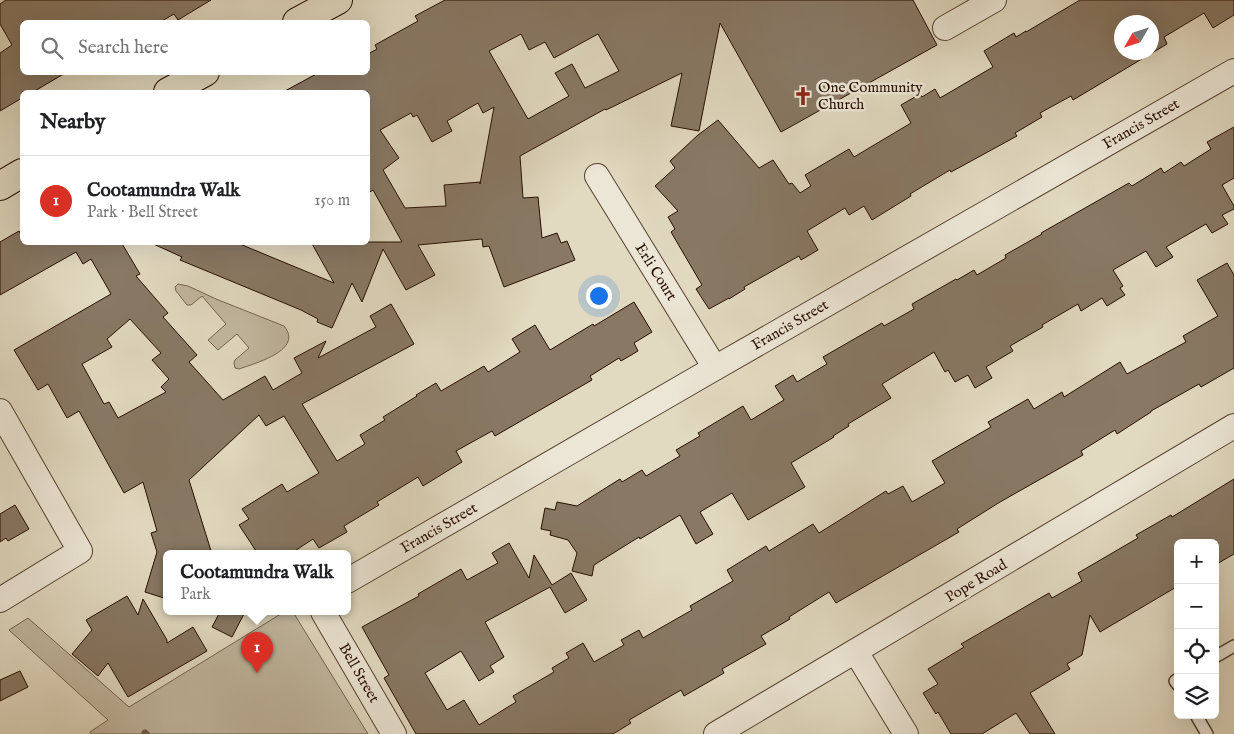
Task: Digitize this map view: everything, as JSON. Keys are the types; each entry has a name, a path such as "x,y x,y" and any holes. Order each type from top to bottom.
{"main road":[{"path":"301,20 338,0"},
{"path":"172,90 199,75"},
{"path":"0,186 20,174"}],"street":[{"path":"945,28 994,0"},
{"name":"Francis Street","path":"351,579 1234,70"},
{"name":"Erli Court","path":"597,176 715,368"},
{"path":"0,411 80,551 0,600"},
{"name":"Pope Road","path":"716,734 1234,426"},
{"name":"Bell Street","path":"325,615 394,734"},
{"path":"856,652 906,734"}],"lane":[{"path":"1219,655 1234,646"},
{"path":"1198,719 1207,734"}],"shaded area":[{"path":"178,284 188,286 284,326 289,334 288,342 283,349 266,359 239,369 235,368 235,360 249,348 237,334 218,350 208,340 226,324 202,296 191,305 187,305 176,291 175,287"},
{"path":"279,615 295,615 368,734 91,734 90,732 108,720 9,630 28,618 129,707"}],"building":[{"path":"6,0 211,0 178,20 174,14 164,20 20,20 20,75 62,75 36,90 20,90 20,99 0,111 0,53 12,45 0,24 0,4"},
{"path":"445,0 913,0 937,45 781,132 720,23 699,131 671,126 682,73 605,109 520,156 523,198 538,197 542,238 557,233 561,243 567,241 575,260 504,287 489,246 483,247 482,239 418,245 435,275 406,290 383,249 362,302 352,283 332,328 317,322 318,319 301,310 180,260 182,257 156,245 242,245 334,283 313,245 370,245 370,242 402,242 373,190 370,192 370,90 287,90 314,75 370,75 370,53 377,49 375,45 418,21 415,16","holes":["521,34 529,50 545,42 554,58 598,34 619,71 585,88 572,64 555,73 569,96 528,119 489,51","478,103 483,113 494,107 480,184 480,182 444,185 446,206 405,208 383,170 399,158 380,130 411,113 413,117 417,115 432,142 452,131 447,121"]},
{"path":"1080,0 1234,0 1234,15 1213,28 1204,13 1164,37 1167,44 1159,49 1159,15 1114,15 1114,60 1140,60 1073,100 1071,96 1040,113 1042,117 1015,133 1017,136 951,172 950,170 872,220 864,206 849,215 845,208 807,231 818,250 801,260 799,256 744,287 745,289 729,299 709,309 696,289 702,285 671,232 675,229 668,217 678,211 655,186 675,168 670,161 698,135 718,120 759,168 773,160 789,184 792,183 800,193 811,186 805,175 849,149 854,157 911,123 901,105 920,94 922,97 935,89 940,98 993,67 984,51 1014,33 1016,37"},
{"path":"1234,127 1234,178 1222,185 1234,206 1234,209 1222,215 1228,224 1212,233 1206,224 1166,247 1173,257 1156,267 1146,251 1113,270 1123,286 1120,288 1125,295 1107,306 1102,298 1081,311 1078,304 1042,325 1043,327 1010,346 1013,351 986,367 992,378 975,388 968,375 955,382 948,370 945,372 934,352 882,384 891,398 848,424 849,426 834,437 791,463 805,487 748,520 732,493 700,512 713,534 696,544 680,515 640,539 639,537 594,565 592,576 572,571 577,553 568,540 550,535 551,531 541,529 545,508 555,510 557,502 577,506 620,479 622,482 642,470 646,476 680,456 676,450 700,436 698,433 743,406 751,420 784,400 775,386 793,375 797,382 827,364 823,357 882,323 884,326 914,309 912,304 956,279 974,270 977,275 1006,258 1005,255 1041,233 1129,183 1132,186 1161,168 1164,173 1181,162 1184,166 1211,149 1207,142"},
{"path":"19,231 20,245 123,245 140,274 136,276 168,313 163,317 197,355 189,362 223,400 265,376 273,390 302,373 294,358 326,341 318,358 376,327 370,316 391,304 414,344 302,404 337,461 365,444 360,435 385,420 383,417 436,383 441,391 484,366 488,372 520,352 512,339 535,325 550,350 634,302 652,332 634,343 638,351 621,361 619,358 590,376 592,380 495,436 492,431 456,451 462,462 423,486 418,477 377,502 379,505 344,526 347,532 319,548 313,539 296,550 255,550 239,525 249,519 242,509 282,484 287,492 319,473 284,416 266,426 259,415 189,480 211,550 163,550 163,598 145,592 157,552 151,533 157,531 143,482 124,493 79,411 67,418 48,384 38,390 14,350 111,294 91,259 83,264 76,252 0,295 0,242","holes":["130,319 161,353 152,360 169,379 161,387 166,392 118,418 109,402 104,404 82,364 112,347 107,339"]},
{"path":"1227,263 1234,275 1234,368 1201,387 1199,384 1151,411 1117,434 1115,430 1081,451 1083,455 1000,502 957,529 959,532 836,603 829,592 761,636 766,644 722,669 724,673 684,696 681,690 629,720 631,723 613,734 416,734 384,678 389,675 362,627 419,596 418,594 461,569 467,580 498,563 492,553 509,543 529,578 534,555 552,585 571,573 587,600 565,613 550,587 485,622 504,657 490,666 494,672 479,681 461,651 425,673 447,710 464,700 479,725 516,702 513,696 554,672 552,668 569,658 566,653 583,643 594,662 624,645 621,640 639,630 643,638 692,610 690,606 733,581 727,570 766,546 769,551 813,524 819,533 886,491 888,494 903,486 912,502 945,483 932,461 991,427 988,422 1028,399 1034,409 1062,392 1064,397 1120,362 1127,374 1186,342 1183,336 1218,316 1197,280"},
{"path":"1234,479 1234,554 1219,563 1219,539 1174,539 1174,588 1100,632 1090,615 1082,655 1067,664 1070,669 1030,693 1055,734 1030,734 1016,713 982,734 951,734 938,712 936,714 923,693 938,684 928,669 964,647 961,644 1049,593 1052,598 1082,581 1078,573 1138,538 1136,535 1171,515 1172,517"},
{"path":"15,505 29,529 8,541 6,538 0,542 0,514"},
{"path":"127,596 138,615 143,599 167,643 193,627 207,651 128,697 108,663 98,676 72,654 92,630 86,620"},
{"path":"218,615 243,615 232,637 212,627"},
{"path":"20,671 28,687 0,701 0,680"}],"place":[{"name":"One Community Church","path":"803,96"},
{"name":"Cootamundra Walk","path":"257,673"}]}
